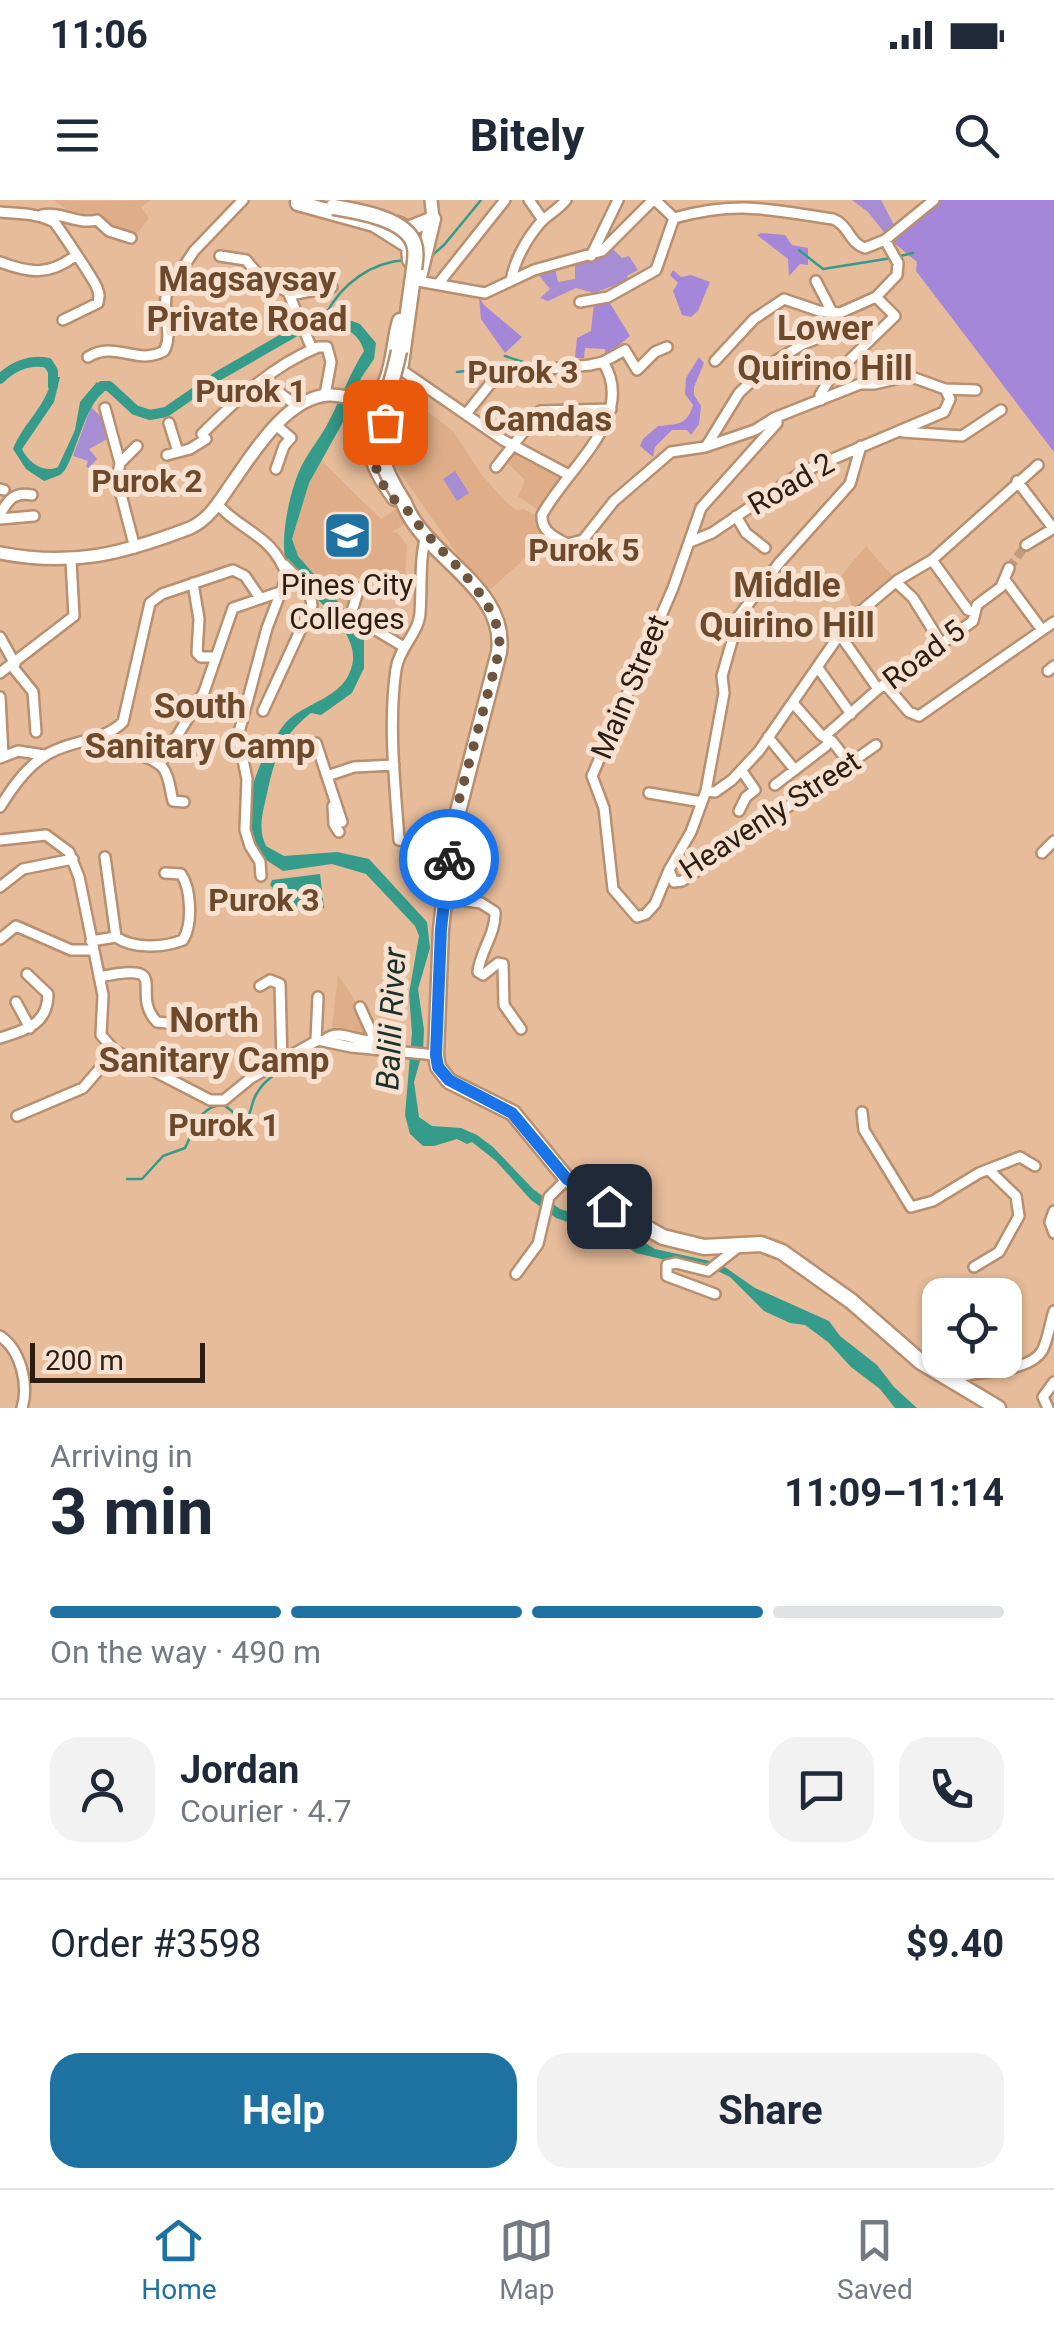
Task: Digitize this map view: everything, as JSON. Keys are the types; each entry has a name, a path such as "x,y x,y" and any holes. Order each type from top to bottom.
{"highway":[{"path":"282,200 374,224 414,262"},
{"path":"298,204 335,201 368,207 405,229 428,228"},
{"path":"298,204 369,213 406,232 412,240 416,255 404,332 377,434 380,460 426,536 492,611 500,636 455,815 429,1056 449,1080 512,1113 567,1179 663,1237 692,1246 732,1250 761,1244 782,1252 850,1301 922,1362 998,1408"},
{"path":"404,332 412,330 414,262 428,228"},
{"path":"428,228 414,262 400,369 375,406 393,475 442,545 442,551"},
{"path":"404,332 375,406 370,441 373,461 400,506 405,506"}],"main road":[{"path":"428,228 431,200"},
{"path":"0,554 71,561 135,548 199,524 277,426 298,407 332,395 375,406"}],"street":[{"path":"88,357 102,349 146,356 164,352 168,342 164,300 167,292 194,251 244,200"},
{"path":"439,284 505,200"},
{"path":"529,200 542,220"},
{"path":"511,281 515,262 542,220 566,200"},
{"path":"591,256 618,200"},
{"path":"414,262 439,284 484,293 548,266 591,256 609,245 654,200 674,218"},
{"path":"674,218 714,205 762,206 842,222 854,242 865,248 884,240 934,200"},
{"path":"0,212 40,216 53,213 80,222 96,220 109,231 131,238"},
{"path":"40,216 59,225 100,297 91,307 63,320"},
{"path":"580,302 608,296 656,270 674,218"},
{"path":"715,361 754,319 784,298 820,311 836,312 876,296 897,276 896,258 884,240"},
{"path":"0,262 19,270 43,272 62,266 75,256"},
{"path":"220,256 246,260 261,278 290,295 312,349"},
{"path":"816,281 836,312"},
{"path":"290,295 332,287"},
{"path":"820,400 829,380 895,316 876,296"},
{"path":"705,447 739,393 780,357 821,337 836,312"},
{"path":"166,455 206,439 202,434 233,402 260,380 312,349 326,347 330,354 332,395"},
{"path":"466,414 498,374 603,362 625,350 637,370 655,352 667,348"},
{"path":"603,362 614,388 611,409 602,430 541,519 548,533 567,544 583,540 614,501 672,452 705,447 860,384 909,376 945,389 976,390"},
{"path":"400,369 512,445 569,475"},
{"name":"Road 2","path":"690,542 712,533 802,472 944,412 950,399 945,389"},
{"path":"252,390 262,395 280,393 298,407"},
{"path":"105,408 120,463 117,479 135,548"},
{"path":"496,468 540,411 611,409"},
{"path":"896,433 962,436 1002,410"},
{"name":"Main Street","path":"669,870 655,904 642,917 635,916 620,900 610,876 605,816 592,776 621,714 701,508 777,423 776,419"},
{"path":"169,422 178,452"},
{"path":"276,469 292,438 277,426"},
{"path":"120,463 137,446"},
{"path":"713,794 724,693 722,676 739,616 780,562 850,484 861,446"},
{"path":"669,870 691,832 702,802 742,771 849,621 896,582 932,560 1038,464"},
{"path":"1017,481 1054,528 1026,545"},
{"path":"32,495 14,496 4,504 0,517 34,516"},
{"path":"218,504 240,525 266,540 309,590 312,604 263,710"},
{"path":"736,516 746,533 765,548"},
{"path":"426,536 419,622 404,647 396,673 394,766 399,840 450,852"},
{"path":"932,560 974,616"},
{"path":"0,673 74,616 71,561"},
{"path":"262,876 245,830 247,779 238,736 267,628 284,591 287,576 282,562"},
{"name":"Road 5","path":"774,785 826,746 827,738 882,687 974,616 1005,580 1010,568"},
{"path":"0,807 20,777 44,756 107,734 123,722 150,603 162,594 233,570 245,576 260,598"},
{"path":"1005,580 1042,630"},
{"path":"896,582 913,598 941,643"},
{"path":"194,583 199,619 197,654 216,657"},
{"path":"358,588 352,611 356,618 404,647"},
{"path":"160,764 204,692 233,608 284,591"},
{"path":"840,636 882,687 916,716 1054,622"},
{"path":"0,638 33,692 36,732"},
{"path":"818,668 851,714"},
{"path":"0,697 2,757 18,751 44,756"},
{"path":"793,704 850,764"},
{"path":"768,737 814,786"},
{"path":"316,743 341,827"},
{"name":"Heavenly Street","path":"669,870 674,882 682,881 876,745"},
{"path":"101,750 122,750 160,764 174,801 184,802"},
{"path":"327,776 354,767 394,766"},
{"path":"738,811 755,790 742,771"},
{"path":"650,793 702,802"},
{"path":"0,840 46,835 62,844 73,859 100,977 104,1004 101,1035 116,1051 218,1102 251,1078 321,1040 366,1043 429,1056"},
{"path":"1042,853 1054,841"},
{"path":"104,857 116,937"},
{"path":"0,887 23,869 73,859"},
{"path":"0,939 12,926 23,926 70,950 116,937 134,945 183,940 189,931 187,885 180,874 165,873"},
{"path":"444,898 481,903 495,912 496,922 480,956 478,972 483,975 498,963 503,964 504,1005 520,1030"},
{"path":"100,977 135,972 145,976 147,1008 157,1022 166,1023"},
{"path":"0,1038 30,1028 48,1006 48,994 27,974"},
{"path":"260,986 270,980 280,984 282,1063"},
{"path":"318,998 321,1040"},
{"path":"16,1002 30,1028"},
{"path":"360,1006 366,1043"},
{"path":"18,1116 83,1088 116,1051"},
{"path":"862,1112 866,1135 911,1207 933,1201 1022,1157 1035,1166"},
{"path":"974,1267 999,1252 1019,1216 1016,1196 989,1170"},
{"path":"516,1274 538,1244 549,1196 567,1179"},
{"path":"1054,1210 1050,1222 1054,1232"},
{"path":"715,1294 665,1273 671,1263 706,1271 732,1250"},
{"path":"950,1380 963,1374 1023,1366 1042,1350 1054,1311"},
{"path":"0,1336 12,1346 18,1361 25,1397 22,1408"},
{"path":"1048,1408 1043,1398 1054,1382"}],"shaded area":[{"path":"54,200 151,200 141,207 149,218 134,237 80,220"},
{"path":"852,200 881,200 895,227 887,236 868,212"},
{"path":"940,200 1054,200 1054,452 916,271 917,262 893,242"},
{"path":"757,235 785,235 792,245 808,248 808,265 800,264 789,276 788,259"},
{"path":"613,249 622,258 629,256 638,270 627,276 629,280 594,293 576,288 548,301 540,298 550,289 538,274 555,268 558,282 575,279 575,264 595,260"},
{"path":"673,270 681,277 691,275 710,282 698,311 691,317 682,315 673,291 678,283 670,275"},
{"path":"479,297 522,337 505,353 481,319"},
{"path":"608,300 630,336 606,356 605,349 585,348 584,358 575,358 577,338 591,331 594,303"},
{"path":"699,357 704,363 694,395 701,406 699,424 691,435 687,430 672,430 655,447 653,457 640,446 643,439 658,426 680,423 688,417 693,405 685,394 686,378"},
{"path":"402,392 453,431 481,474 505,501 517,510 537,516 537,527 546,539 491,589 486,590 467,568 394,464 389,445 390,425"},
{"path":"91,407 101,417 109,438 89,449 97,459 89,468 88,461 73,456"},
{"path":"511,450 562,477 540,511 518,496 525,480 504,460"},
{"name":"Pines City Colleges","path":"321,460 381,519 396,509 406,523 392,532 398,533 407,545 405,582 388,582 387,587 356,577 344,612 298,556 292,539 309,483"},
{"path":"455,471 469,493 457,501 443,479"},
{"path":"866,546 895,579 854,611 841,576"},
{"path":"338,975 352,995 371,1039 366,1040 353,1029 332,1027"}],"water":[{"path":"322,310 360,324 376,343 374,359 309,483 292,539 298,556 361,628 364,668 352,693 321,715 311,713 285,741 275,761 263,810 261,828 266,846 284,856 337,852 369,859 427,922 430,948 418,989 423,1050 414,1082 419,1117 432,1126 461,1128 477,1135 533,1189 560,1209 620,1228 655,1249 719,1263 755,1288 829,1321 917,1408 895,1408 880,1389 851,1367 828,1342 805,1325 764,1311 730,1277 701,1263 674,1262 636,1253 613,1238 556,1218 531,1200 496,1161 472,1142 457,1139 423,1146 410,1134 405,1115 412,1033 409,994 419,936 415,926 366,874 332,864 283,871 259,854 249,831 254,783 275,737 293,717 343,684 353,660 352,647 339,623 297,578 285,558 286,516 298,475 364,351 349,331 323,325"},
{"path":"52,377 60,377 54,402 22,449 42,468 58,467 75,430 80,402 97,382 104,392 92,407 65,470 44,481 26,469 13,449 45,397"},
{"path":"320,874 324,908 275,915 272,880"}],"waterway":[{"path":"429,258 481,200"},
{"path":"799,250 823,269 892,258"},
{"path":"900,256 913,253"},
{"path":"326,314 340,293 359,276 381,265 406,260"},
{"path":"91,397 102,386 109,386 135,410 150,415 166,412 218,376 326,314 330,316"},
{"path":"505,356 535,366 582,360"},
{"path":"0,379 22,365 41,362 48,363 53,371 53,386"},
{"path":"457,372 493,368"},
{"name":"Balili River","path":"330,1031 362,1036"},
{"path":"127,1179 142,1179 163,1156 185,1148 199,1119 209,1109 224,1105 238,1116 248,1117 262,1086 309,1050"},
{"name":"Balili River","path":"376,1052 411,1059"}],"tunnel":[{"path":"1009,568 1026,545"}],"way so far":[{"path":"385,422 382,416 371,415 373,461 382,479 400,506 406,508 492,611 500,636 455,815 449,859"}],"place":[{"name":"Pines City Colleges","path":"347,536"}],"district":[{"name":"Magsaysay Private Road","path":"247,299"},
{"name":"Lower Quirino Hill","path":"825,348"},
{"name":"Purok 3","path":"523,372"},
{"name":"Purok 1","path":"251,391"},
{"name":"Camdas","path":"548,419"},
{"name":"Purok 2","path":"147,481"},
{"name":"Purok 5","path":"584,550"},
{"name":"Middle Quirino Hill","path":"787,605"},
{"name":"South Sanitary Camp","path":"200,726"},
{"name":"Purok 3","path":"264,900"},
{"name":"North Sanitary Camp","path":"214,1040"},
{"name":"Purok 1","path":"224,1125"}],"route":[{"path":"449,859 441,929 438,1067 449,1080 512,1113 567,1179 609,1206"}]}
